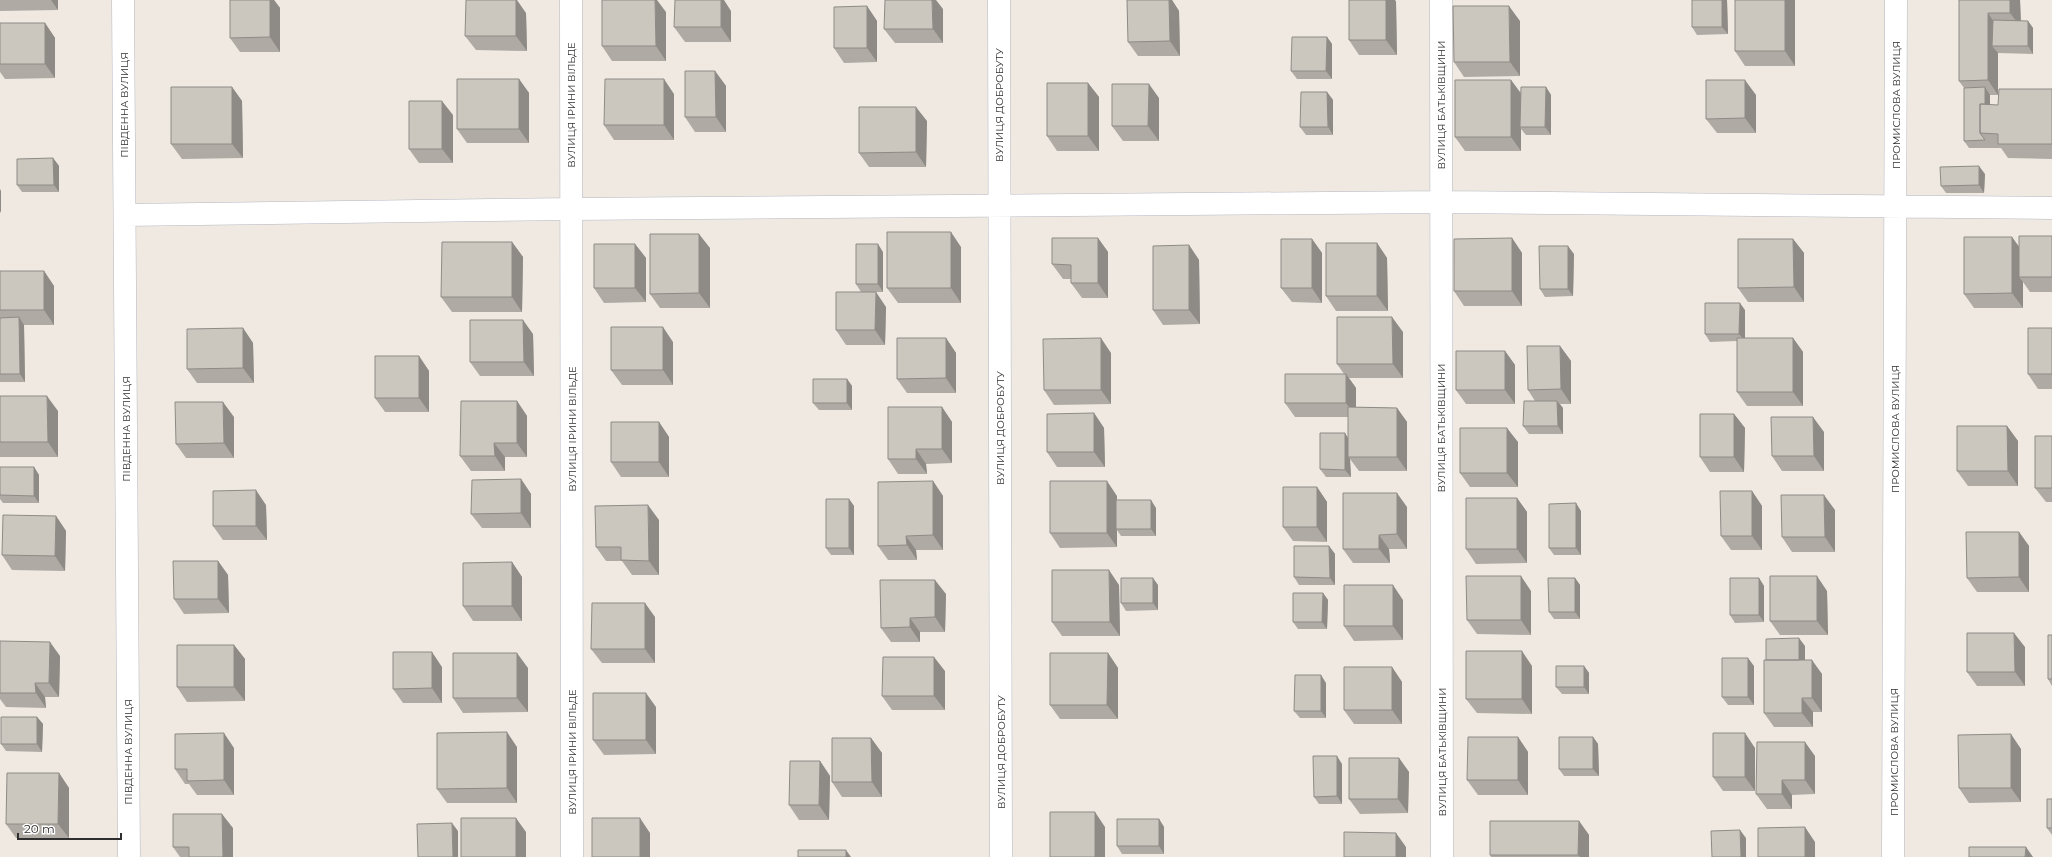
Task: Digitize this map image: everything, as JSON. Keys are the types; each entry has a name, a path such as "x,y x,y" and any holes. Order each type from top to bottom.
{"street":[{"name":"ПІВДЕННА ВУЛИЦЯ","path":"123,0 129,857"},
{"name":"ВУЛИЦЯ ІРИНИ ВІЛЬДЕ","path":"571,0 572,857"},
{"name":"ВУЛИЦЯ ДОБРОБУТУ","path":"999,0 1001,857"},
{"name":"ВУЛИЦЯ БАТЬКІВЩИНИ","path":"1441,0 1442,857"},
{"name":"ПРОМИСЛОВА ВУЛИЦЯ","path":"1893,857 1896,0"},
{"path":"125,215 572,208 1441,202 2052,208"}],"building":[{"path":"230,0 270,0 270,37 230,38"},
{"path":"466,0 516,0 516,36 465,36"},
{"path":"602,0 655,0 656,46 602,46"},
{"path":"675,0 721,0 721,27 674,27"},
{"path":"885,0 932,0 933,29 884,29"},
{"path":"1127,0 1169,0 1170,41 1128,42"},
{"path":"1349,0 1386,0 1386,40 1349,40"},
{"path":"1692,0 1722,0 1722,27 1692,27"},
{"path":"1735,0 1785,0 1785,51 1735,51"},
{"path":"1959,0 2010,0 2010,13 1988,13 1988,80 1959,81"},
{"path":"867,6 867,48 834,48 834,7"},
{"path":"1453,6 1509,6 1510,62 1454,62"},
{"path":"1993,20 2028,21 2028,46 1992,46"},
{"path":"0,23 45,23 45,64 0,64"},
{"path":"1292,37 1327,37 1326,71 1291,71"},
{"path":"685,71 715,71 716,117 685,117"},
{"path":"457,79 519,79 519,129 457,129"},
{"path":"605,79 664,79 664,125 604,125"},
{"path":"1455,80 1511,80 1511,137 1455,137"},
{"path":"1706,80 1745,80 1745,118 1706,119"},
{"path":"1047,83 1088,83 1088,136 1047,136"},
{"path":"1112,84 1149,84 1148,126 1112,126"},
{"path":"171,87 232,87 232,144 171,144"},
{"path":"1521,87 1546,87 1545,127 1520,127"},
{"path":"1985,87 1985,104 1980,104 1980,133 1985,140 1964,141 1964,88"},
{"path":"1999,89 2052,89 2052,144 1998,144 1998,134 1980,133 1980,104 1998,105"},
{"path":"1301,92 1327,92 1328,127 1300,127"},
{"path":"409,101 442,101 442,149 409,149"},
{"path":"859,107 916,107 916,152 859,153"},
{"path":"53,158 54,185 17,185 17,159"},
{"path":"1979,166 1979,185 1941,186 1940,167"},
{"path":"887,232 951,232 951,288 887,288"},
{"path":"650,234 699,234 699,293 650,294"},
{"path":"2019,236 2052,236 2052,277 2019,277"},
{"path":"1964,237 2012,237 2012,293 1964,294"},
{"path":"1052,238 1098,238 1098,283 1071,283 1071,265 1052,264"},
{"path":"1512,238 1512,291 1454,291 1454,239"},
{"path":"1281,239 1312,239 1312,288 1281,288"},
{"path":"1738,239 1793,239 1794,287 1738,288"},
{"path":"442,242 512,242 512,297 441,297"},
{"path":"1326,243 1377,243 1377,296 1326,296"},
{"path":"594,244 635,244 635,288 594,288"},
{"path":"856,244 878,244 878,284 856,284"},
{"path":"1189,245 1189,310 1153,310 1153,246"},
{"path":"1539,246 1568,246 1568,289 1540,289"},
{"path":"0,271 44,271 44,310 0,310"},
{"path":"836,292 876,292 875,330 836,330"},
{"path":"1705,303 1740,303 1739,334 1705,334"},
{"path":"19,317 20,374 0,374 0,318"},
{"path":"1337,317 1392,317 1393,364 1337,364"},
{"path":"470,320 523,320 524,362 470,362"},
{"path":"611,327 663,327 663,370 611,370"},
{"path":"243,328 243,368 187,369 187,329"},
{"path":"2028,328 2052,328 2052,374 2028,374"},
{"path":"897,338 946,338 946,378 897,379"},
{"path":"1101,338 1101,390 1044,390 1043,339"},
{"path":"1737,338 1793,338 1793,392 1737,392"},
{"path":"1527,346 1560,346 1561,389 1528,390"},
{"path":"1456,351 1505,351 1505,390 1456,390"},
{"path":"375,356 419,356 419,398 375,398"},
{"path":"1285,374 1346,374 1346,403 1285,403"},
{"path":"813,379 847,379 847,403 813,403"},
{"path":"0,396 47,396 48,442 0,442"},
{"path":"461,401 517,401 517,443 494,443 495,456 460,456"},
{"path":"1524,401 1557,401 1558,426 1523,426"},
{"path":"175,402 223,402 224,443 176,444"},
{"path":"888,407 942,407 942,449 916,449 916,459 888,459"},
{"path":"1348,407 1397,408 1397,457 1348,457"},
{"path":"1094,413 1094,452 1047,452 1047,414"},
{"path":"1700,414 1734,414 1734,457 1700,457"},
{"path":"1771,417 1813,417 1814,456 1772,456"},
{"path":"611,422 659,422 659,462 611,462"},
{"path":"1957,426 2007,426 2008,471 1957,471"},
{"path":"1460,428 1507,428 1507,473 1460,473"},
{"path":"1320,433 1345,433 1345,470 1320,469"},
{"path":"2035,436 2052,436 2052,488 2035,488"},
{"path":"0,467 34,467 34,496 0,495"},
{"path":"521,479 521,513 471,514 472,480"},
{"path":"933,481 933,535 906,536 907,545 878,546 878,482"},
{"path":"1050,481 1107,481 1107,533 1050,533"},
{"path":"1283,487 1317,487 1317,527 1283,527"},
{"path":"256,490 256,526 213,526 213,491"},
{"path":"1720,491 1752,491 1752,536 1721,536"},
{"path":"1343,493 1397,493 1397,534 1379,535 1379,549 1343,549"},
{"path":"1781,495 1824,495 1825,537 1782,537"},
{"path":"1466,498 1517,498 1517,549 1466,549"},
{"path":"826,499 849,499 849,548 826,548"},
{"path":"1116,500 1151,500 1151,529 1116,529"},
{"path":"1576,503 1576,548 1549,548 1549,504"},
{"path":"648,505 649,561 621,560 621,547 596,547 595,506"},
{"path":"3,515 56,516 55,556 2,555"},
{"path":"1966,532 2019,532 2019,577 1967,578"},
{"path":"1294,546 1329,546 1330,578 1294,577"},
{"path":"173,561 218,561 218,599 174,599"},
{"path":"512,562 512,606 463,606 463,563"},
{"path":"1052,570 1109,570 1110,622 1052,622"},
{"path":"1466,576 1521,576 1521,620 1467,620"},
{"path":"1770,576 1817,576 1817,621 1770,621"},
{"path":"1121,578 1153,578 1153,603 1121,603"},
{"path":"1548,578 1575,578 1575,612 1549,612"},
{"path":"1730,578 1759,578 1759,615 1730,615"},
{"path":"880,580 935,580 935,617 910,618 910,627 881,628"},
{"path":"1344,585 1393,585 1393,626 1344,626"},
{"path":"1293,593 1323,593 1322,622 1293,622"},
{"path":"592,603 645,603 645,649 591,649"},
{"path":"1967,633 2014,633 2015,672 1967,672"},
{"path":"2048,635 2052,635 2052,679 2048,679"},
{"path":"1799,638 1799,660 1766,660 1766,639"},
{"path":"0,641 50,642 49,683 35,683 36,693 0,693"},
{"path":"177,645 234,645 234,687 177,687"},
{"path":"1466,651 1522,651 1522,699 1466,699"},
{"path":"393,652 432,652 432,688 393,689"},
{"path":"453,653 517,653 517,698 453,698"},
{"path":"1050,653 1108,653 1107,705 1050,705"},
{"path":"883,657 934,657 934,696 882,696"},
{"path":"1722,658 1748,658 1748,697 1722,697"},
{"path":"1764,660 1812,660 1812,698 1802,698 1802,713 1764,713"},
{"path":"1556,666 1584,666 1584,687 1556,687"},
{"path":"1344,667 1392,667 1392,710 1344,710"},
{"path":"1295,675 1321,675 1321,711 1294,711"},
{"path":"593,693 646,693 646,740 593,740"},
{"path":"1,717 37,717 37,744 1,744"},
{"path":"507,732 507,788 437,789 437,733"},
{"path":"224,733 224,780 187,781 187,769 175,769 175,734"},
{"path":"1713,733 1745,733 1745,777 1713,777"},
{"path":"2011,734 2011,788 1959,788 1958,735"},
{"path":"1468,737 1518,737 1518,780 1467,780"},
{"path":"1559,737 1593,737 1593,769 1559,769"},
{"path":"832,738 871,738 872,782 832,782"},
{"path":"1757,742 1805,742 1805,780 1782,780 1782,794 1756,794"},
{"path":"1313,756 1337,756 1337,796 1314,797"},
{"path":"1349,758 1399,758 1398,799 1349,799"},
{"path":"790,761 820,761 819,805 789,805"},
{"path":"7,773 59,773 58,824 6,824"},
{"path":"2047,799 2052,799 2052,828 2047,828"},
{"path":"1050,812 1095,812 1095,857 1050,857"},
{"path":"173,814 222,814 223,857 189,857 189,847 173,847"},
{"path":"461,818 516,818 516,857 461,857"},
{"path":"592,818 640,818 640,857 592,857"},
{"path":"1117,819 1159,819 1159,846 1117,846"},
{"path":"1490,821 1579,821 1578,855 1490,855"},
{"path":"452,823 453,857 418,857 417,824"},
{"path":"1805,827 1805,857 1758,857 1758,828"},
{"path":"1740,830 1741,857 1712,857 1711,831"},
{"path":"1344,832 1396,833 1396,857 1344,857"},
{"path":"1969,847 2026,847 2025,857 1969,857"},
{"path":"798,850 846,850 846,857 798,857"}]}
